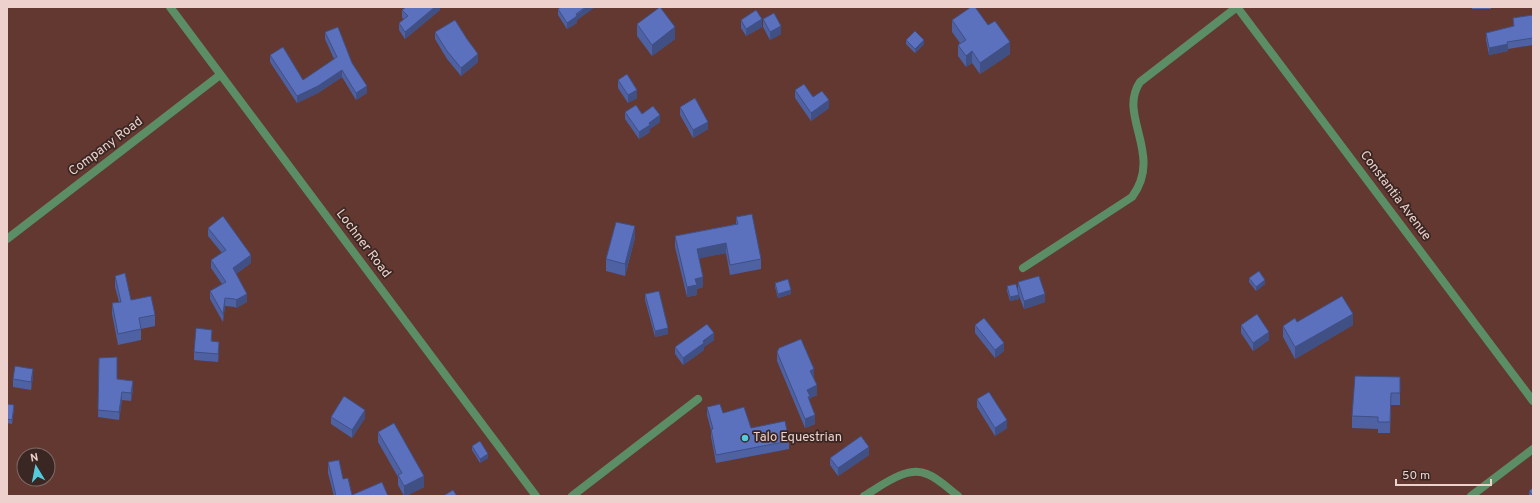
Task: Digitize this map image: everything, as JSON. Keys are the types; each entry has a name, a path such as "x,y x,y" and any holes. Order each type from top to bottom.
{"street":[{"name":"Lochner Road","path":"170,7 536,496"},
{"path":"1023,268 1132,197 1136,192 1145,164 1134,110 1135,90 1140,82 1237,7"},
{"name":"Constantia Avenue","path":"1237,7 1533,401"},
{"name":"Company Road","path":"7,239 220,75"},
{"path":"572,496 698,399"},
{"path":"1471,496 1533,449"},
{"path":"864,496 902,475 918,472 931,475 958,496"}],"building":[{"path":"406,7 435,7 405,32 399,23 408,16 402,10"},
{"path":"561,7 586,7 567,23 558,9"},
{"path":"660,7 675,27 652,45 637,24"},
{"path":"971,7 975,7 988,25 995,21 1010,42 980,63 972,51 966,56 958,45 966,40 952,20"},
{"path":"756,10 762,19 746,29 741,20"},
{"path":"774,13 781,26 770,32 763,19"},
{"path":"1533,15 1533,38 1507,42 1508,44 1489,48 1486,33 1514,26 1513,18"},
{"path":"455,20 478,54 461,68 447,51 435,32"},
{"path":"338,27 352,63 367,86 356,93 342,70 318,86 297,96 270,55 283,47 303,80 337,57 325,32"},
{"path":"915,31 924,40 915,49 906,40"},
{"path":"627,74 637,90 628,95 618,80"},
{"path":"804,84 813,97 822,91 829,100 811,113 795,90"},
{"path":"695,98 708,122 693,130 680,107"},
{"path":"636,105 642,114 653,106 660,115 649,123 650,125 639,132 625,112"},
{"path":"752,214 761,259 730,265 726,243 697,249 703,277 695,279 697,285 687,287 675,236 738,224 736,217"},
{"path":"223,216 251,255 233,268 247,294 236,300 225,298 223,314 210,291 226,282 211,260 226,250 208,228"},
{"path":"616,222 635,226 625,264 606,259"},
{"path":"1259,271 1265,280 1256,287 1249,278"},
{"path":"125,273 131,300 151,296 155,315 139,318 141,329 118,334 112,303 121,302 115,276"},
{"path":"1039,276 1045,294 1024,301 1018,282"},
{"path":"788,279 791,290 778,294 775,283"},
{"path":"1016,284 1019,295 1010,297 1007,286"},
{"path":"659,291 668,328 655,331 645,294"},
{"path":"1342,296 1353,314 1295,347 1283,326 1295,318 1297,322"},
{"path":"1257,314 1269,332 1253,343 1241,325"},
{"path":"984,318 1004,343 995,350 975,325"},
{"path":"707,324 714,333 703,341 704,343 683,358 675,347"},
{"path":"196,328 212,330 211,341 219,342 218,354 194,352"},
{"path":"801,339 814,369 810,371 817,385 807,390 815,415 805,419 777,352 779,348"},
{"path":"117,357 117,379 133,381 131,393 122,392 119,412 98,410 99,358"},
{"path":"15,366 33,369 31,382 13,379"},
{"path":"1355,376 1400,377 1400,393 1391,393 1390,422 1378,422 1378,417 1352,416"},
{"path":"989,392 1007,420 995,428 977,399"},
{"path":"344,396 365,410 352,430 331,417"},
{"path":"7,404 14,405 12,420 7,419"},
{"path":"720,404 723,413 744,407 751,428 785,421 789,441 716,455 711,429 713,429 707,407"},
{"path":"394,423 424,476 404,486 398,475 402,473 378,432"},
{"path":"861,436 869,447 838,468 830,458"},
{"path":"480,441 488,454 480,459 472,446"},
{"path":"339,460 343,479 348,478 352,495 382,482 388,496 336,496 328,462"},
{"path":"1533,488 1533,496 1529,491"},
{"path":"453,490 457,496 443,496"}],"place":[{"name":"Talo Equestrian","path":"745,438"}]}
